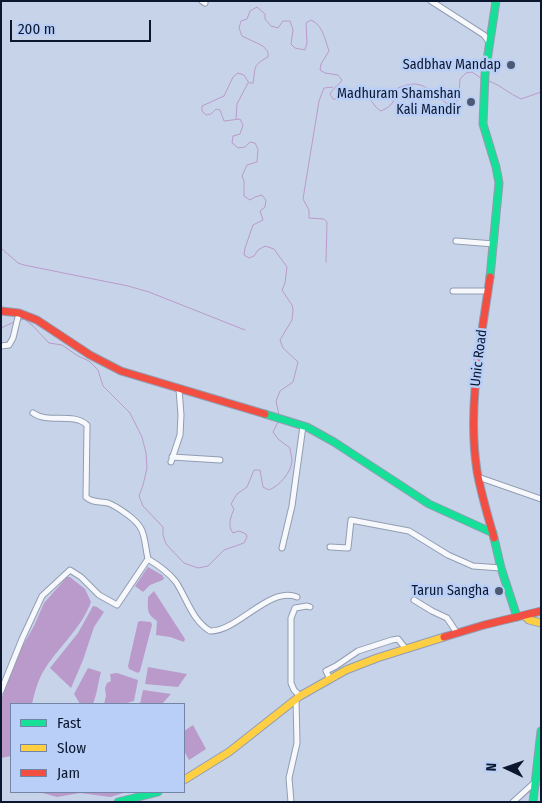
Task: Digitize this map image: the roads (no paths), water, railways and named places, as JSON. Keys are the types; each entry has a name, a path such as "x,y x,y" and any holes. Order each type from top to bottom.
{"main road":[{"path":"489,42 496,1"},
{"name":"Unic Road","path":"489,42 482,124 496,167 499,183 494,244 476,381 474,426 478,477 501,568 517,617"},
{"path":"1,311 48,326 109,367 303,426 334,442 429,504 493,533"},
{"path":"185,779 229,752 298,698 346,670 376,658 457,633 541,611"},
{"path":"525,616 529,620 541,624"},
{"path":"533,802 537,787 541,731"},
{"path":"118,802 130,801 155,793"}],"street":[{"path":"430,1 484,35 489,42"},
{"path":"456,241 494,244"},
{"path":"453,291 488,291"},
{"path":"1,346 9,345 13,338 18,315"},
{"path":"179,389 180,435 172,459 220,460"},
{"path":"1,692 22,639 42,596 70,570 81,577 99,595 117,605 148,559 144,535 139,524 116,506 90,501 86,497 87,425 82,420 37,416 33,413"},
{"path":"282,548 292,506 303,426"},
{"path":"478,477 541,499"},
{"path":"330,547 348,548 351,520 409,531 448,555 473,566 501,568"},
{"path":"148,559 171,576 192,612 205,629 210,631 220,630 270,600 289,594 297,597"},
{"path":"414,600 432,612 447,618 457,633"},
{"path":"292,802 289,778 297,743 298,698 291,683 291,618 295,608 310,607"},
{"path":"330,678 326,671 358,651 392,640 398,640 406,649"},
{"path":"513,802 537,787"}],"waterway":[{"path":"279,415 276,401 280,391 293,382 298,362 283,348 280,340 292,320 293,310 292,305 282,290 287,267 274,249 265,246 258,250 254,256 249,258 244,255 253,225 263,220 260,211 265,207 266,200 262,195 250,200 244,196 242,176 247,165 257,162 258,149 255,143 250,142 245,147 238,148 232,143 233,136 240,134 243,125 240,119 224,121 220,110 216,109 211,114 206,115 202,111 202,106 224,96 233,77 238,73 244,75 249,83 253,83 257,65 268,57 268,52 263,46 242,36 239,28 241,21 247,19 250,11 257,7 265,14 265,19 271,26 278,28 283,21 290,21 293,30 291,44 295,48 305,50 307,43 306,23 311,20 315,22 323,33 329,51 321,64 320,70 325,73 338,75 342,80 330,94 333,99 342,98 353,93 360,93 367,96 381,111 393,102 398,88 407,85 421,85 451,106 456,104 460,79 466,73 472,72 482,79"},
{"path":"489,81 521,99 541,92"},
{"path":"236,119 237,104 248,83"},
{"path":"326,262 327,222 324,219 309,218 309,210 303,199 319,101 324,88 333,87"},
{"path":"1,248 18,263 149,292 245,330"},
{"path":"18,321 24,319 49,343 62,345 89,361 98,370 103,386 130,413 142,437 146,453 147,468 139,496 143,506 163,527 166,544 184,563 198,568 208,566 224,550 244,543 247,537 246,534 239,531 233,533 230,527 234,509 231,504 237,494 247,487 254,470 260,470 263,487 269,490 284,478 291,466 290,448 278,439 273,432 278,422"},
{"path":"1,328 14,322"},
{"path":"518,802 530,791"}],"place":[{"name":"Sadbhav Mandap","path":"511,65"},
{"name":"Madhuram Shamshan Kali Mandir","path":"471,102"},
{"name":"Tarun Sangha","path":"499,591"}]}
